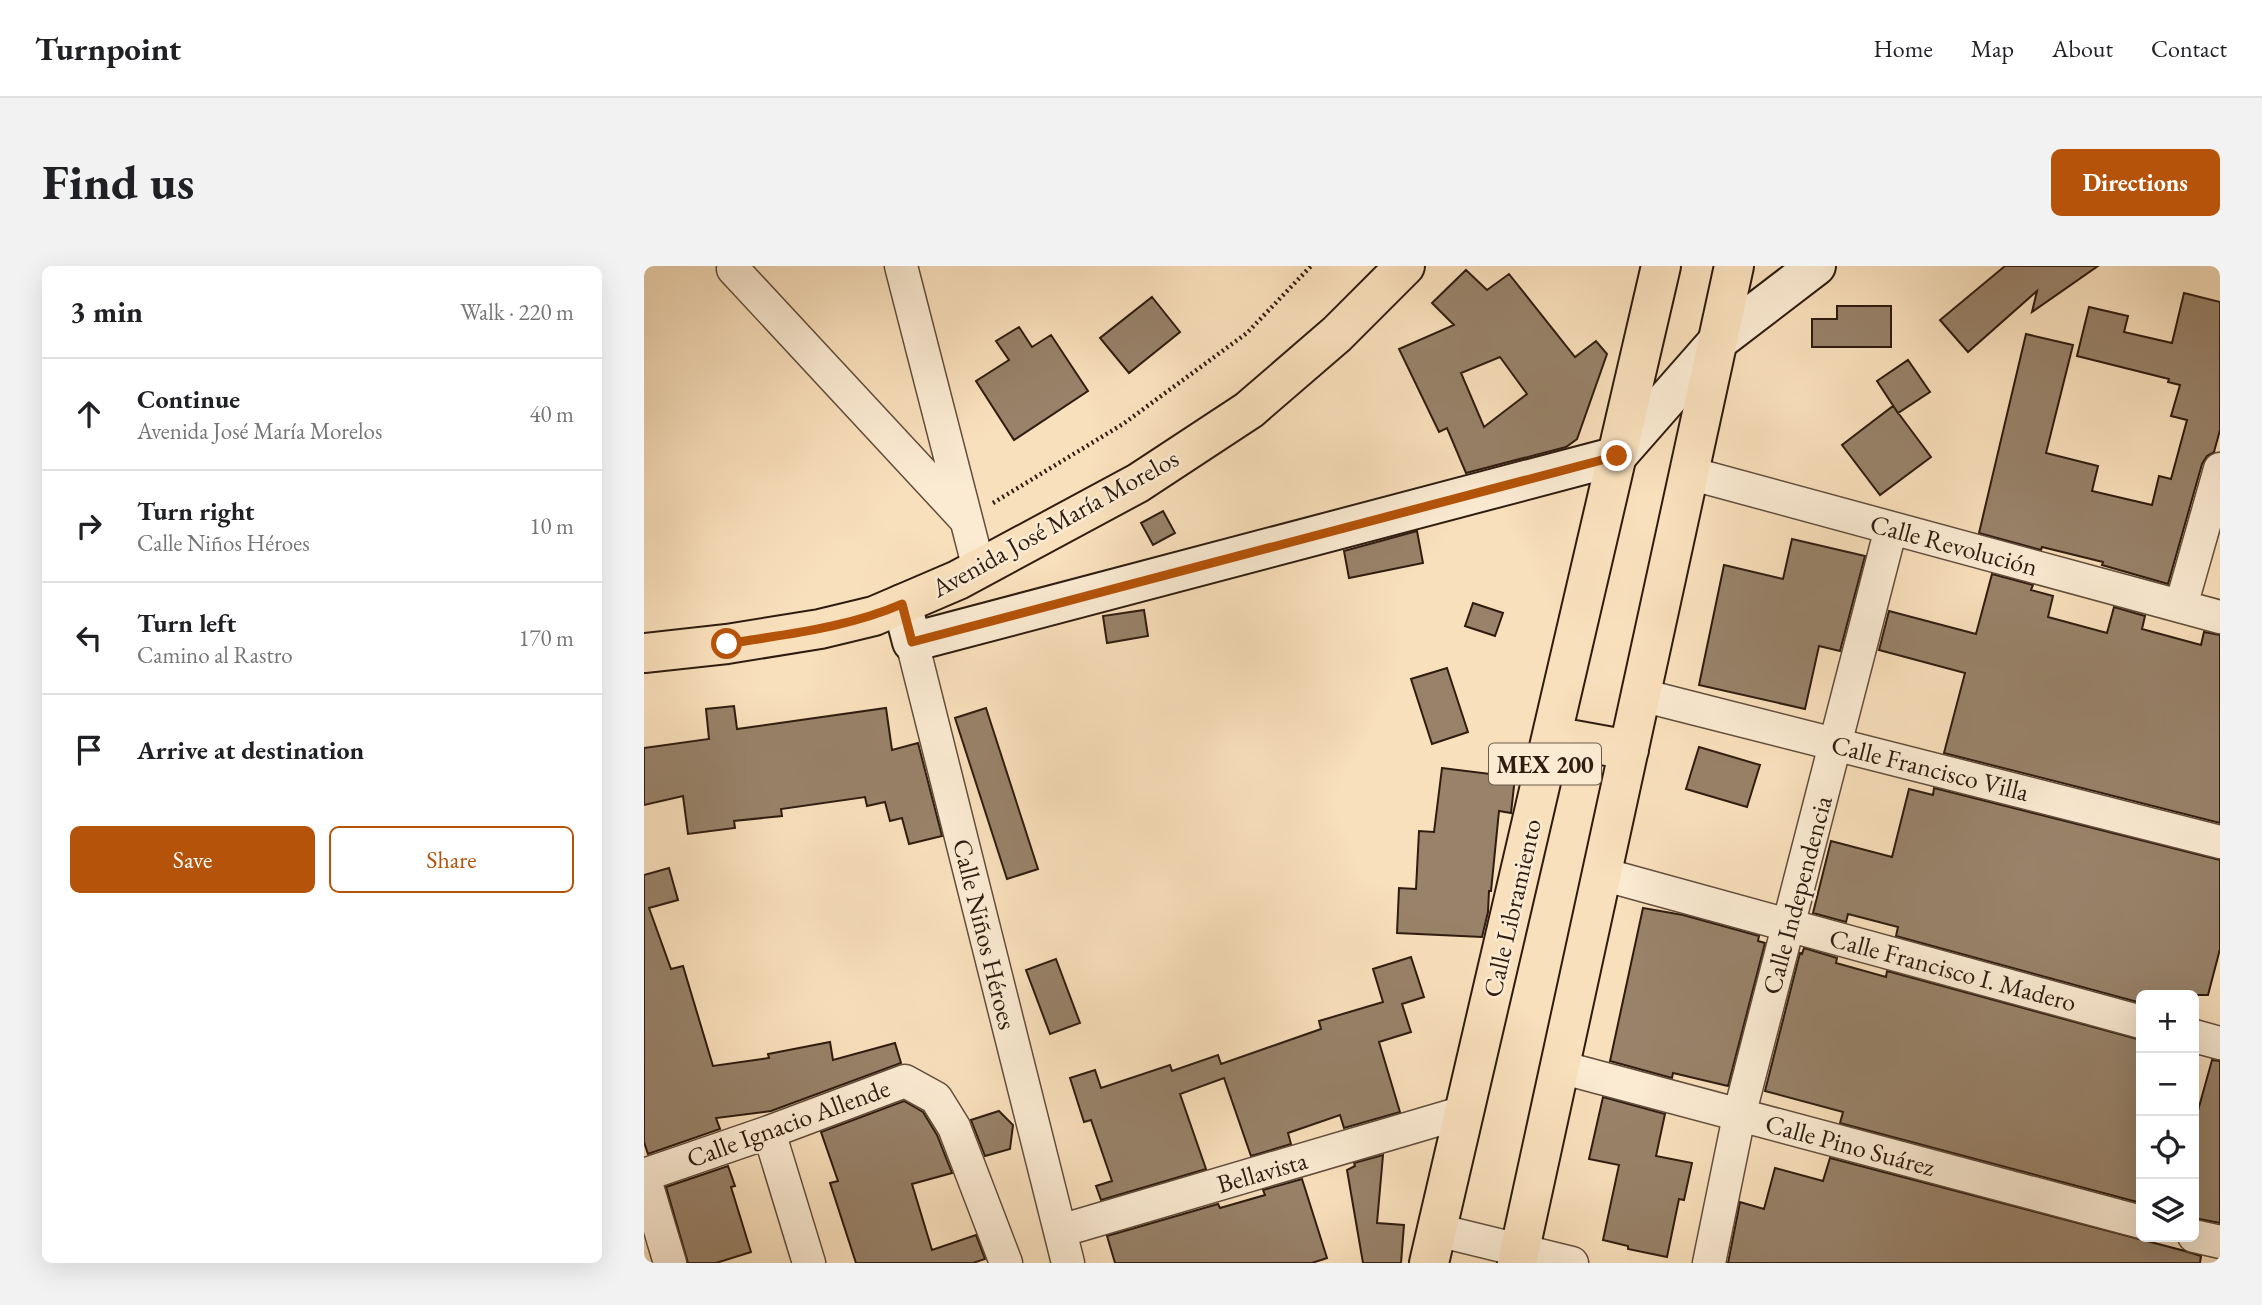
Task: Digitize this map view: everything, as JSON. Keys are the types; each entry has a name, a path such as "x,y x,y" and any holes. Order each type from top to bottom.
{"main road":[{"name":"Avenida José María Morelos","path":"644,653 727,644 874,617 958,580 1138,484 1249,410 1337,334 1405,266"},
{"name":"Calle Libramiento","path":"1433,1246 1661,266"},
{"name":"MEX 200","path":"1518,1256 1734,266"},
{"path":"1552,736 1629,750"}],"street":[{"path":"901,266 979,569"},
{"path":"912,642 1617,456 1718,341 1816,266"},
{"path":"733,269 966,520"},
{"path":"2181,606 2220,469"},
{"name":"Calle Revolución","path":"1689,473 2220,617"},
{"name":"Calle Independencia","path":"1709,1263 1739,1116 1891,528"},
{"name":"Calle Niños Héroes","path":"902,604 1068,1263"},
{"name":"Calle Francisco Villa","path":"1641,695 2220,842"},
{"name":"Calle Francisco I. Madero","path":"1602,874 2136,1020"},
{"path":"2199,1037 2220,1043"},
{"name":"Calle Pino Suárez","path":"1560,1067 2136,1221"},
{"name":"Calle Ignacio Allende","path":"644,1176 905,1081 936,1098 954,1127 1006,1263"},
{"name":"Bellavista","path":"1060,1231 1464,1112"},
{"path":"769,1132 809,1263"},
{"path":"644,1176 670,1263"},
{"path":"2199,1237 2220,1242"},
{"path":"1433,1246 1572,1263"}],"path":[{"path":"966,520 1123,424 1247,334 1311,266"}],"building":[{"path":"2005,266 2098,266 2032,312 2037,291 1968,352 1940,320"},
{"path":"1466,270 1487,290 1509,274 1575,357 1596,341 1607,354 1577,439 1566,447 1466,473 1447,428 1439,432 1399,349 1454,325 1432,303","holes":["1500,357 1527,394 1484,427 1461,373"]},
{"path":"2184,293 2220,302 2220,430 2214,452 2207,456 2202,464 2168,584 2102,565 2103,562 2042,547 2041,550 1979,533 2026,334 2073,345 2046,453 2098,466 2092,491 2152,505 2159,476 2171,479 2187,420 2171,416 2180,385 2168,382 2169,379 2077,356 2089,307 2128,316 2124,332 2172,343"},
{"path":"1152,297 1180,332 1129,373 1100,338"},
{"path":"1837,306 1891,306 1891,347 1812,347 1812,319 1837,319"},
{"path":"1019,327 1032,347 1051,335 1088,391 1014,440 976,381 1009,360 996,341"},
{"path":"1908,360 1930,392 1898,413 1877,381"},
{"path":"1893,406 1931,457 1880,495 1842,445"},
{"path":"1163,511 1175,533 1153,545 1141,523"},
{"path":"1417,531 1423,563 1349,578 1344,551"},
{"path":"1792,539 1865,556 1840,651 1819,646 1805,709 1699,685 1724,565 1783,579"},
{"path":"1992,574 2033,585 2031,590 2053,596 2048,617 2107,633 2114,607 2145,616 2142,629 2201,645 2204,632 2220,635 2220,823 1944,753 1965,673 1879,650 1889,611 1976,634"},
{"path":"1473,603 1503,613 1495,636 1465,626"},
{"path":"1144,610 1148,636 1107,643 1103,616"},
{"path":"1447,668 1468,732 1432,744 1411,679"},
{"path":"734,706 737,729 886,708 892,750 918,743 942,836 909,844 902,818 890,821 885,802 867,806 865,797 781,809 782,816 734,821 735,828 688,834 683,796 644,805 644,748 709,739 706,709"},
{"path":"986,708 1038,869 1007,879 955,718"},
{"path":"1699,747 1760,765 1747,807 1686,789"},
{"path":"1442,768 1515,777 1511,813 1499,811 1491,891 1482,937 1397,933 1399,888 1416,889 1419,831 1434,832"},
{"path":"1934,788 2220,860 2220,949 2208,995 2199,995 2199,990 2136,990 2136,1002 1896,936 1898,927 1848,914 1846,922 1813,913 1831,841 1892,857 1909,789 1933,795"},
{"path":"669,868 678,900 649,908 671,969 683,966 713,1066 769,1058 768,1054 830,1042 833,1060 895,1043 901,1063 771,1111 716,1118 720,1129 648,1154 644,1142 644,875"},
{"path":"1643,908 1683,915 1759,936 1758,941 1765,943 1728,1086 1673,1073 1672,1078 1610,1061"},
{"path":"1804,948 1837,958 1836,963 1886,977 1887,971 2136,1039 2136,1202 1840,1123 1843,1112 1765,1091 1800,953 1802,954"},
{"path":"1411,957 1424,997 1402,1004 1411,1032 1379,1042 1400,1112 1344,1128 1340,1115 1288,1133 1291,1144 1251,1156 1224,1078 1180,1094 1206,1169 1101,1200 1096,1186 1112,1181 1091,1120 1084,1122 1070,1078 1095,1070 1101,1088 1170,1065 1172,1071 1218,1055 1221,1064 1321,1029 1319,1021 1383,1002 1373,969"},
{"path":"1056,959 1080,1023 1050,1034 1026,970"},
{"path":"2212,1060 2220,1061 2220,1223 2199,1219 2199,1107"},
{"path":"1603,1097 1665,1114 1656,1156 1692,1163 1684,1200 1679,1199 1667,1257 1628,1249 1628,1246 1603,1240 1619,1165 1589,1159"},
{"path":"904,1101 923,1112 937,1135 952,1173 912,1184 932,1250 976,1235 985,1259 973,1263 856,1263 830,1183 838,1181 821,1132"},
{"path":"999,1111 1013,1125 1010,1149 985,1156 971,1120"},
{"path":"1383,1155 1377,1223 1404,1225 1401,1263 1363,1263 1347,1170 1355,1166 1354,1163"},
{"path":"1830,1158 2136,1238 2136,1242 2151,1242 2185,1251 2201,1256 2200,1263 1728,1263 1740,1202 1764,1209 1775,1168 1823,1181"},
{"path":"728,1166 735,1186 731,1187 751,1252 716,1263 688,1263 666,1187"},
{"path":"1302,1179 1327,1258 1312,1263 1115,1263 1107,1236 1218,1204 1220,1208 1265,1195 1263,1190"}],"route":[{"path":"727,644 874,617 902,604 912,642 1617,456"}]}
